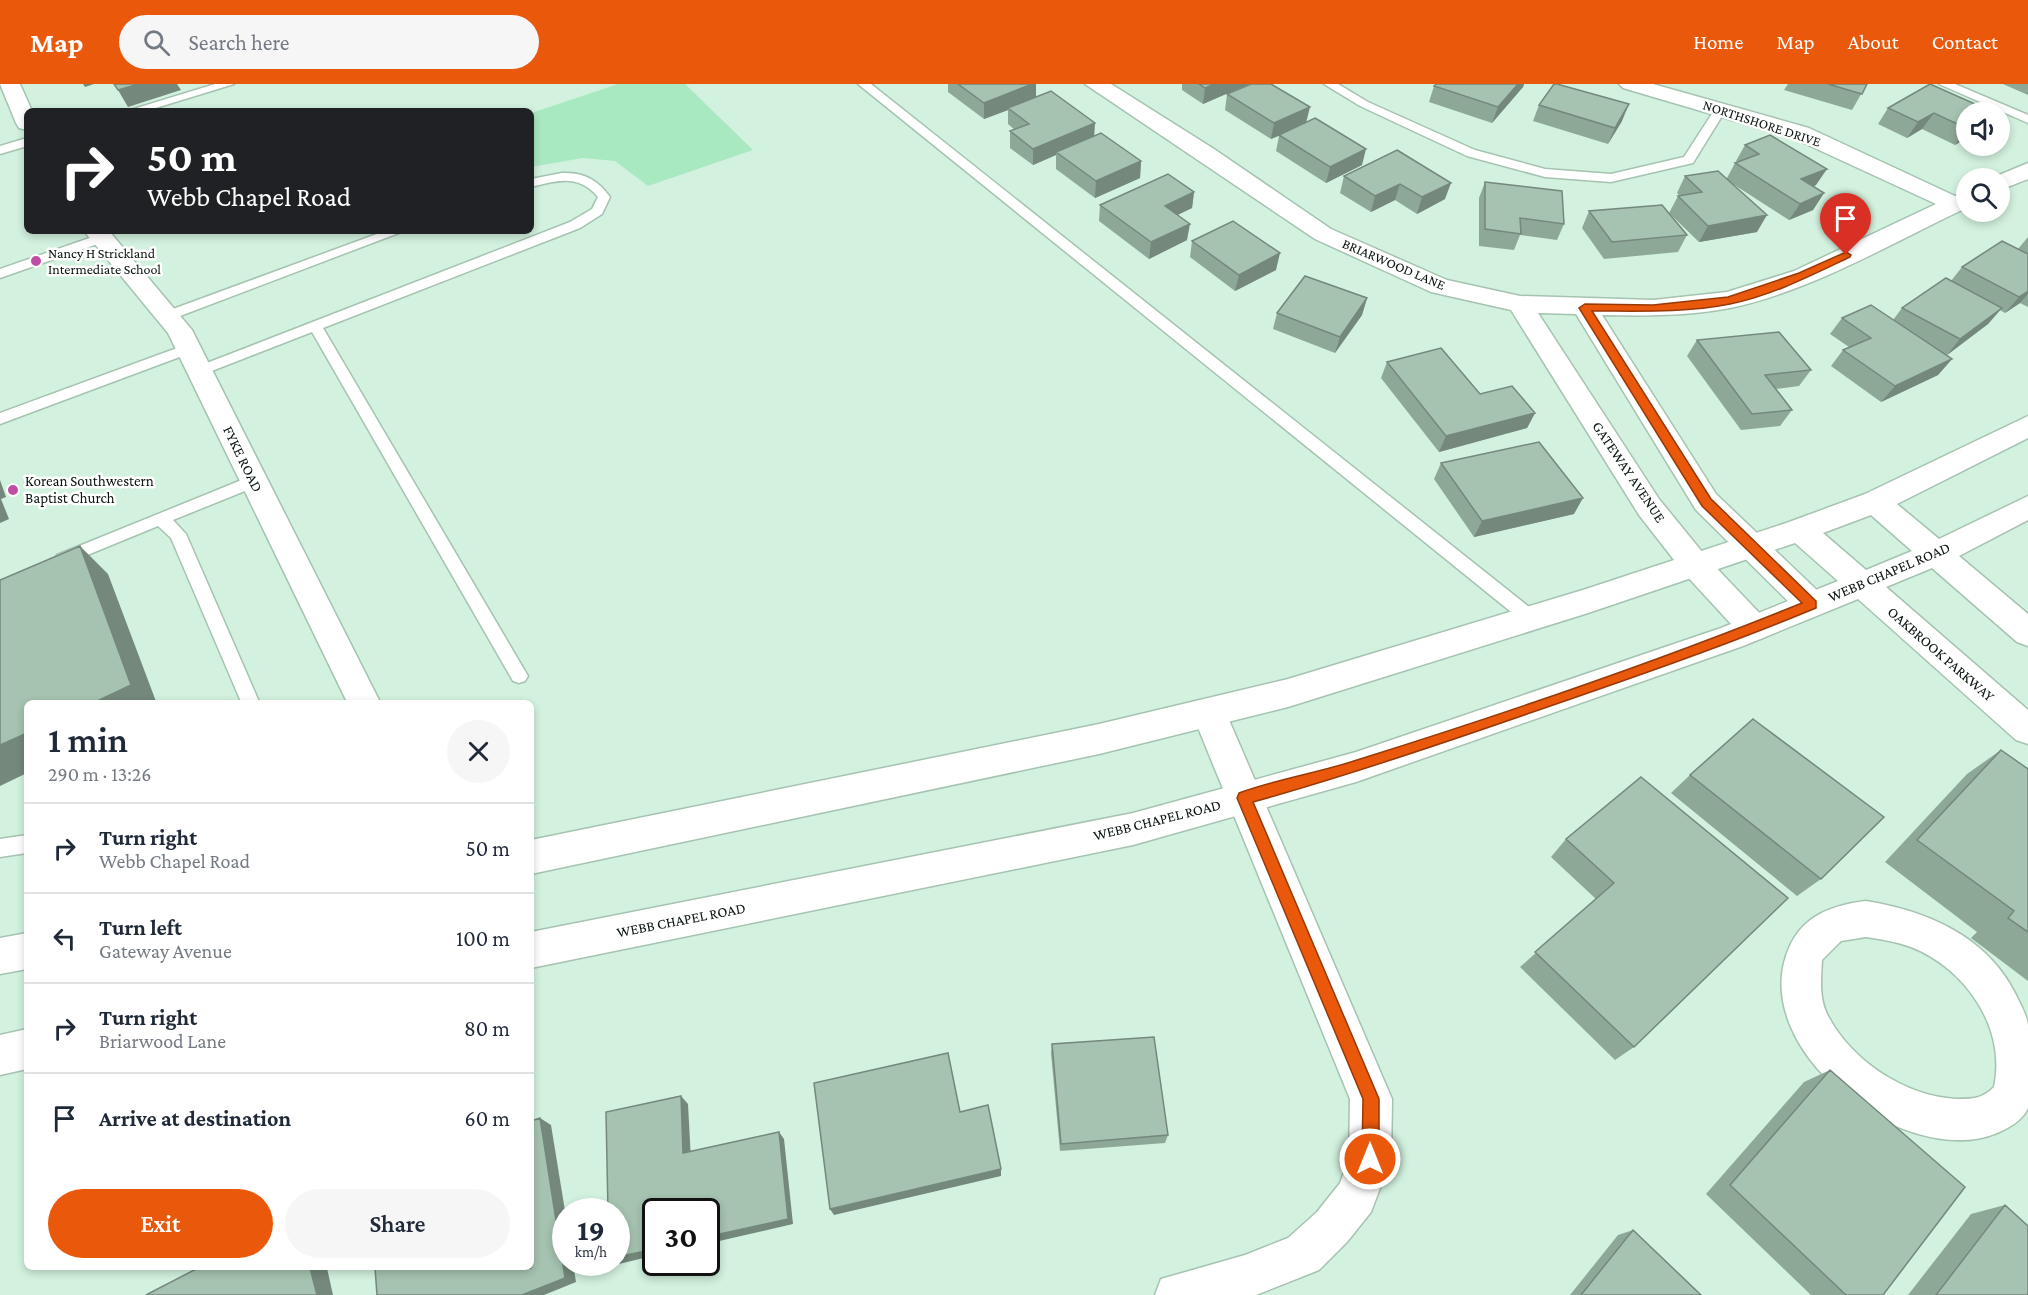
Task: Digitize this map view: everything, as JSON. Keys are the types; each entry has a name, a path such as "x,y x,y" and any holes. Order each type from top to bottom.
{"street":[{"path":"9,84 24,116"},
{"name":"BRIARWOOD LANE","path":"1096,84 1206,154 1323,234 1440,286 1520,304 1585,308 1653,308 1729,300 1803,276 1956,203"},
{"name":"NORTHSHORE DRIVE","path":"1630,84 1721,108 1801,133 1956,199"},
{"path":"2010,178 2028,170"},
{"name":"FYKE ROAD","path":"98,235 167,316 193,360 363,700"},
{"name":"GATEWAY AVENUE","path":"1520,304 1649,507 1696,566 1754,628"},
{"path":"1585,308 1706,502 1811,604"},
{"path":"534,856 1075,744 1288,693 1532,619 1800,530 1875,502 2028,426"},
{"path":"1875,502 2028,633"},
{"name":"WEBB CHAPEL ROAD","path":"534,949 1133,829 1356,767 1754,628 1936,554 2028,507"},
{"name":"OAKBROOK PARKWAY","path":"1800,530 2028,730"},
{"path":"1177,1295 1245,1277 1303,1254 1332,1227 1356,1197 1370,1159 1371,1099 1209,713"},
{"path":"1866,919 1897,923 1929,935 1960,954 1987,979 2007,1007 2020,1036 2024,1064 2023,1091 2004,1108 1980,1119 1951,1122 1918,1115 1885,1100 1856,1079 1830,1055 1813,1027 1802,1000 1799,974 1805,952 1818,934 1839,923 1866,919"},
{"path":"0,956 24,952"},
{"path":"0,1055 24,1050"}],"lane":[{"path":"144,108 228,84"},
{"path":"864,84 1061,239 1532,619"},
{"path":"1330,84 1364,104 1471,153 1545,173 1611,178 1689,160 1721,108"},
{"path":"1945,84 2028,119"},
{"path":"0,150 24,143"},
{"path":"0,419 193,360 315,326 575,225 597,211 604,196 595,183 568,174 534,182"},
{"path":"167,316 389,234"},
{"path":"0,274 98,235"},
{"path":"315,326 519,676"},
{"path":"42,568 254,481"},
{"path":"160,519 178,534 249,700"},
{"path":"0,848 24,844"}],"green space":[{"path":"618,84 685,84 753,150 648,186 615,161 583,158 534,166 534,112"}],"building":[{"path":"114,84 139,84 118,90"},
{"path":"958,84 1032,84 984,103"},
{"path":"1199,84 1215,84 1205,88"},
{"path":"1251,84 1271,84 1310,107 1274,123 1227,94"},
{"path":"1436,84 1518,84 1498,107 1434,86"},
{"path":"1554,84 1629,104 1615,128 1539,105"},
{"path":"1828,84 1867,84 1862,94"},
{"path":"1930,84 1970,102 1956,102 1956,123 1934,113 1918,122 1888,108"},
{"path":"1051,91 1095,123 1033,149 1010,131 1029,124 1008,108"},
{"path":"1315,118 1366,149 1330,167 1279,135"},
{"path":"1101,133 1141,161 1096,181 1056,152"},
{"path":"1770,135 1827,169 1801,179 1824,193 1800,204 1735,163 1759,154 1745,145"},
{"path":"1397,150 1451,183 1422,197 1400,184 1375,196 1344,176"},
{"path":"1718,171 1767,215 1708,226 1678,196 1702,192 1685,176"},
{"path":"1168,174 1194,192 1165,206 1190,224 1151,242 1100,205"},
{"path":"1485,182 1562,191 1564,224 1520,218 1521,234 1485,229"},
{"path":"1662,205 1687,235 1612,242 1589,211"},
{"path":"1233,221 1280,253 1239,275 1192,241"},
{"path":"2002,241 2028,254 2028,291 2019,297 1962,267"},
{"path":"1305,276 1367,298 1340,337 1277,313"},
{"path":"1946,278 2002,308 1960,339 1902,308"},
{"path":"1871,305 1952,359 1895,386 1843,350 1871,338 1842,318"},
{"path":"1779,332 1811,370 1765,375 1792,410 1752,414 1697,340"},
{"path":"1441,348 1480,394 1512,386 1535,413 1446,436 1387,362"},
{"path":"1539,442 1583,498 1482,521 1441,463"},
{"path":"80,546 131,685 99,700 24,700 24,734 0,745 0,580"},
{"path":"1753,719 1884,817 1821,879 1690,775"},
{"path":"2001,750 2028,769 2028,932 2008,918 2014,911 1917,840"},
{"path":"1641,777 1788,898 1634,1047 1535,952 1614,883 1566,839"},
{"path":"1154,1037 1168,1135 1061,1144 1052,1044"},
{"path":"948,1053 960,1112 988,1105 1001,1169 830,1209 814,1083"},
{"path":"1830,1070 1965,1187 1883,1295 1846,1295 1730,1185"},
{"path":"681,1096 683,1153 779,1132 788,1219 720,1234 720,1198 642,1198 642,1252 630,1254 630,1198 608,1198 606,1112"},
{"path":"540,1118 552,1198 552,1276 565,1276 565,1278 522,1295 377,1295 375,1270 534,1270 534,1120"},
{"path":"2005,1205 2028,1226 2028,1295 1936,1295"},
{"path":"1633,1230 1701,1295 1581,1295"},
{"path":"194,1270 311,1270 317,1295 146,1295"}],"place":[{"name":"Nancy H Strickland Intermediate School","path":"36,261"},
{"name":"Korean Southwestern Baptist Church","path":"13,490"}],"route":[{"path":"1370,1159 1371,1099 1244,798 1356,767 1558,698 1732,637 1811,604 1706,502 1585,308 1653,308 1729,300 1803,276 1846,255"}]}
